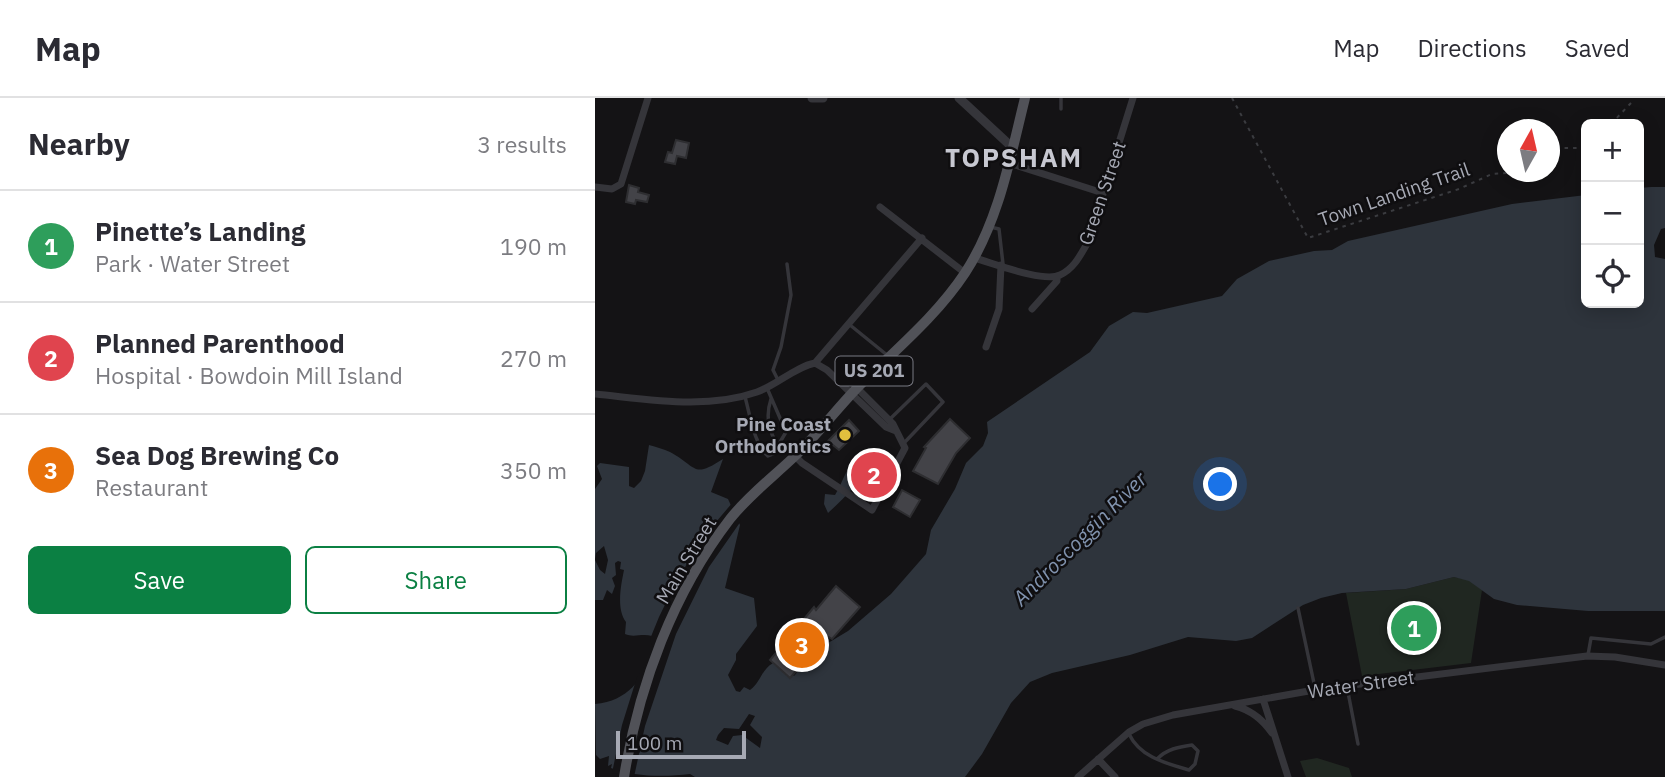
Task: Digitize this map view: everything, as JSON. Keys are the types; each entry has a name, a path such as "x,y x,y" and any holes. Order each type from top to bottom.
{"main road":[{"name":"US 201","path":"795,456 940,306 965,273 989,226 1005,184 1025,98"},
{"name":"Main Street","path":"624,777 637,715 652,670 670,621 697,567 732,517 768,479 795,456"}],"street":[{"path":"595,187 612,188 621,184 648,98"},
{"path":"812,98 823,98"},
{"path":"959,98 1013,148"},
{"name":"Green Street","path":"1032,309 1057,281 1057,277 1078,260 1088,242 1133,98"},
{"path":"1009,163 1103,193"},
{"path":"880,207 965,273"},
{"path":"595,394 669,401 723,399 767,388 815,363 922,238"},
{"path":"974,258 1043,277 1057,277"},
{"path":"986,347 999,309 1002,266"},
{"path":"795,456 872,510 902,456 904,443 889,420 855,391 815,363"},
{"path":"855,391 886,427 896,431"},
{"name":"Water Street","path":"1078,777 1129,732 1143,724 1173,715 1347,685 1587,656 1615,657 1665,665"},
{"path":"1263,699 1288,777"},
{"path":"1231,706 1247,710 1258,718 1274,737"},
{"path":"1098,759 1115,777"}],"lane":[{"path":"1061,98 1061,109"},
{"path":"989,226 999,229 1002,266"},
{"path":"778,382 773,370 781,347 792,295 787,264"},
{"path":"849,324 889,357"},
{"path":"889,420 926,384 943,402 904,443"},
{"path":"745,395 764,454 768,456 773,454 786,432 767,388"},
{"path":"771,398 767,409 768,423 778,446"},
{"path":"1298,608 1315,690"},
{"path":"1587,656 1591,639 1651,644 1665,637"},
{"path":"1347,685 1358,744"},
{"path":"1129,732 1136,747 1157,759 1189,770 1195,764 1198,751 1192,745 1177,747 1164,752 1157,759"}],"path":[{"name":"Town Landing Trail","path":"1232,98 1308,238 1459,189 1497,174"},
{"path":"1616,119 1631,103 1632,98"},
{"path":"1560,148 1581,148"}],"shaded area":[{"path":"1454,577 1469,580 1482,590 1471,663 1362,676 1346,593 1406,589"},
{"path":"1317,758 1349,768 1352,777 1306,777 1300,761"}],"water":[{"name":"Androscoggin River","path":"1665,187 1665,228 1661,229 1654,245 1655,257 1665,259 1665,611 1588,611 1517,605 1494,599 1469,581 1454,577 1406,589 1342,593 1303,605 1252,638 1236,641 1188,637 1130,655 1052,673 1030,682 1011,703 982,754 965,777 695,777 690,774 650,776 611,768 612,764 608,766 609,756 600,759 596,755 595,704 617,698 633,687 658,653 652,636 625,634 626,622 620,604 624,570 620,569 621,562 615,563 616,575 612,578 615,586 612,594 607,590 603,600 595,600 595,560 605,574 608,560 604,546 596,553 595,559 595,489 602,479 597,466 600,463 629,467 629,486 634,488 645,471 649,445 670,452 700,470 723,459 711,492 728,499 740,525 725,588 754,598 757,626 736,654 736,660 728,675 736,691 740,692 744,687 750,690 773,663 794,676 809,658 848,631 891,594 926,554 931,530 955,489 966,463 983,446 988,433 987,422 1090,352 1109,326 1133,312 1147,313 1222,296 1237,279 1269,261 1314,251 1332,250 1348,241 1512,204 1581,196 1581,308 1644,308 1644,188","holes":["749,714 755,716 750,725 762,737 760,748 742,735 733,736 728,745 716,740 724,728 739,729"]},
{"path":"863,456 871,462 867,469 828,513 824,504 825,494 835,495 849,467"}],"pier":[{"path":"733,502 741,521 709,567 676,634 645,726 634,777 612,773 622,725 637,677 654,652 650,639 659,617 677,580 705,535"}],"building":[{"path":"676,140 689,143 686,158 677,156 675,164 665,162 668,152 672,153"},
{"path":"629,185 639,188 638,192 649,195 647,202 626,202"},
{"path":"950,419 970,438 956,453 938,484 913,471 926,448 924,447"},
{"name":"Pine Coast Orthodontics","path":"849,420 859,431 839,450 828,441"},
{"path":"902,490 920,500 910,517 893,507"},
{"path":"836,586 860,607 832,639 827,636 790,678 770,660 814,607 816,610"}],"place":[{"name":"Pine Coast Orthodontics","path":"845,435"},
{"name":"Planned Parenthood","path":"874,475"},
{"name":"Pinette’s Landing","path":"1414,628"},
{"name":"Sea Dog Brewing Co","path":"802,645"}],"district":[{"name":"TOPSHAM","path":"1014,158"}]}
